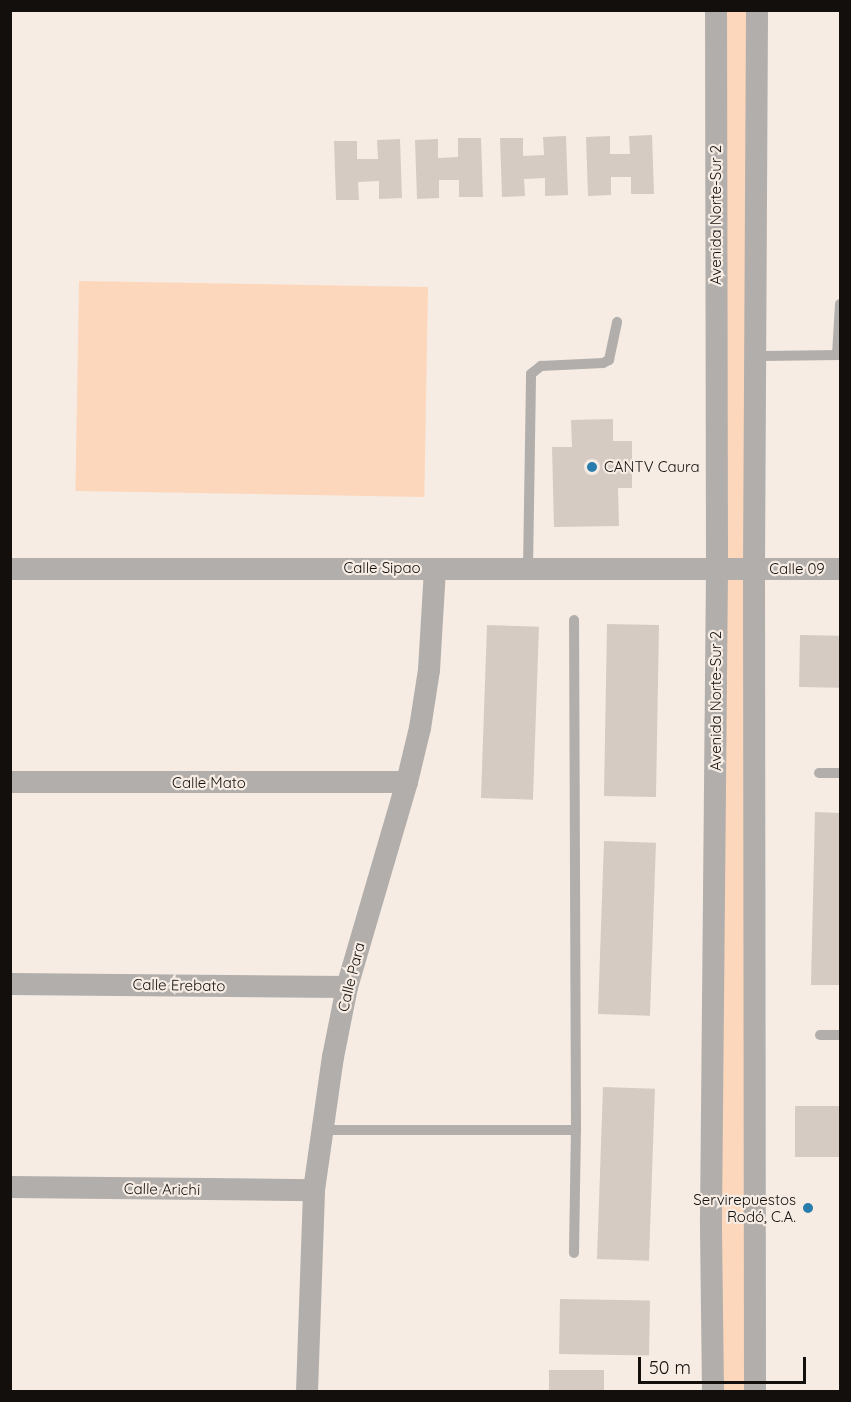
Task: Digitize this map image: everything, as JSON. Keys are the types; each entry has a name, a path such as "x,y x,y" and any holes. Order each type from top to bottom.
{"street":[{"name":"Avenida Norte-Sur 2","path":"713,1392 711,1208 717,570 716,10"},
{"path":"755,1392 754,569 757,10"},
{"name":"Calle Sipao","path":"10,568 754,569"},
{"name":"Calle Para","path":"307,1392 314,1190 322,1130 347,987 407,782 429,670 435,568"},
{"name":"Calle 09","path":"754,569 840,569"},
{"name":"Calle Mato","path":"10,782 407,782"},
{"name":"Calle Erebato","path":"10,984 347,987"},
{"name":"Calle Arichi","path":"10,1187 314,1190"}],"lane":[{"path":"755,356 839,355 840,304"},
{"path":"528,569 531,374 541,366 603,363 609,360 617,322"},
{"path":"574,620 576,1130 574,1253"},
{"path":"819,773 840,773"},
{"path":"820,1035 840,1035"},
{"path":"322,1130 576,1130"}],"shaded area":[{"path":"716,10 757,10 757,1391 716,1391"},
{"path":"79,281 428,287 424,497 75,491"}],"building":[{"path":"652,135 654,194 631,194 631,177 611,177 611,195 588,196 586,137 610,136 610,154 630,154 629,136"},
{"path":"566,136 568,195 545,196 545,178 524,179 525,196 502,197 500,138 523,138 523,156 544,155 543,137"},
{"path":"458,138 481,138 483,197 459,197 459,180 439,180 439,198 417,199 415,140 438,139 438,158 458,157"},
{"path":"400,139 402,198 379,199 379,181 358,182 359,200 336,200 334,141 357,141 357,159 378,159 377,140"},
{"name":"CANTV Caura","path":"613,419 613,441 632,441 632,488 618,488 619,526 554,527 552,447 572,447 571,420"},
{"path":"607,624 659,625 656,797 604,796"},
{"path":"487,625 539,627 533,800 481,798"},
{"path":"800,635 840,636 839,688 799,687"},
{"path":"815,812 840,813 840,985 811,985"},
{"path":"604,841 656,843 650,1016 598,1014"},
{"path":"603,1087 655,1089 649,1261 597,1259"},
{"path":"795,1106 840,1106 840,1157 795,1157"},
{"path":"560,1299 650,1301 649,1356 559,1354"},
{"path":"549,1370 604,1370 604,1392 549,1392"}],"place":[{"name":"CANTV Caura","path":"592,467"},
{"name":"Servirepuestos Rodó, C.A.","path":"808,1208"}]}
